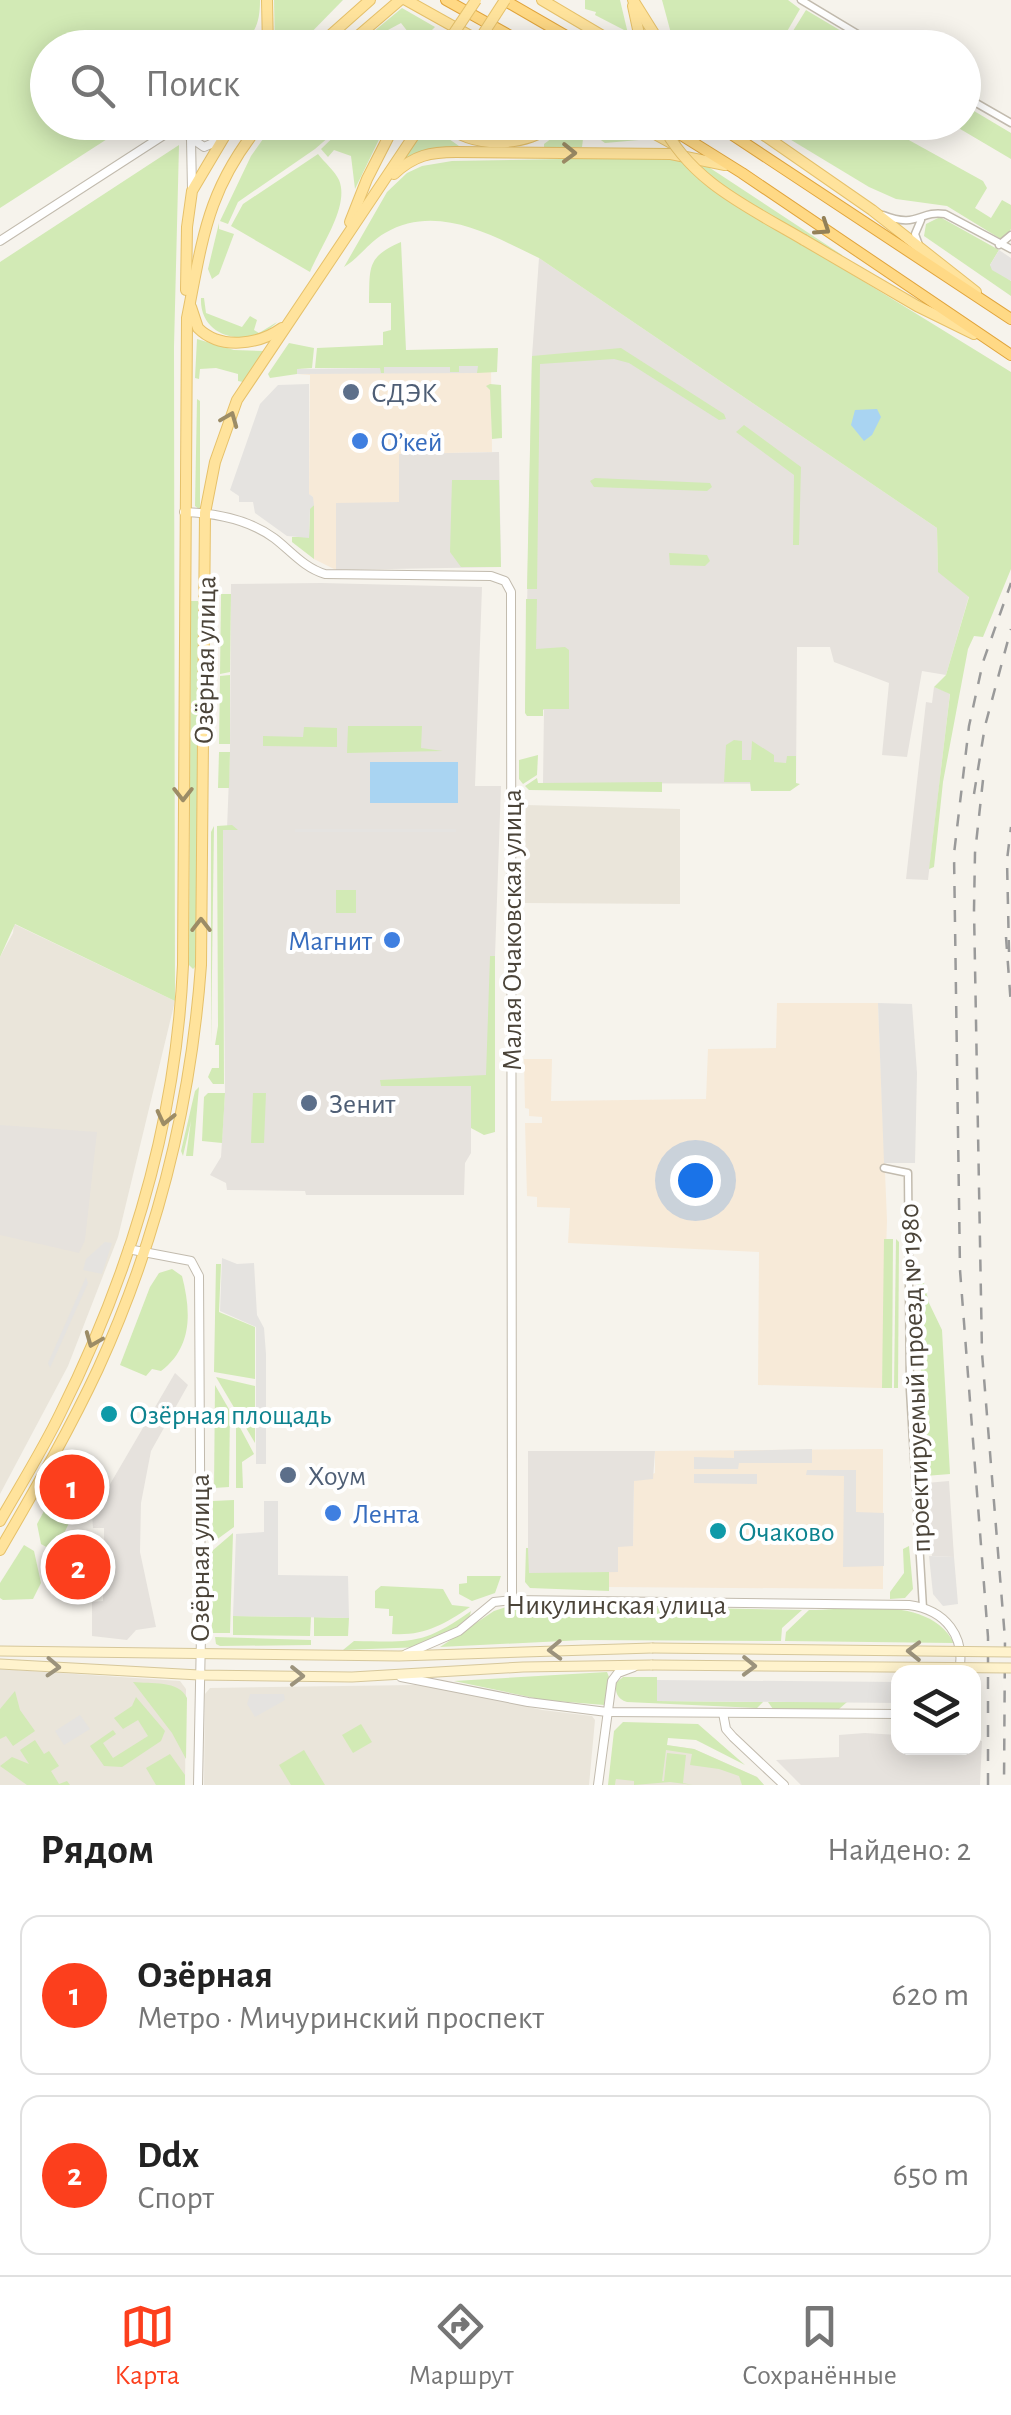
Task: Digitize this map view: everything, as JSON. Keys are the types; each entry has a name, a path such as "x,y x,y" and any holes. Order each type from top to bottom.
{"highway":[{"path":"446,0 500,30"},
{"path":"504,0 556,30"},
{"path":"690,140 1011,355"},
{"path":"740,140 1011,319"}],"main road":[{"path":"267,0 268,30"},
{"path":"336,30 370,0"},
{"path":"365,30 403,0 459,30"},
{"path":"456,30 476,0"},
{"path":"486,30 504,0"},
{"path":"542,0 593,30"},
{"path":"632,0 638,30"},
{"path":"632,0 651,30"},
{"path":"186,318 187,228 192,191 220,140"},
{"path":"228,168 244,140"},
{"name":"Озёрная улица","path":"129,1246 150,1182 172,1086 182,988 186,318 205,223 228,168 249,140"},
{"path":"342,241 387,140"},
{"name":"Озёрная улица","path":"144,1252 186,1092 199,990 206,512 215,462 231,414 412,140"},
{"path":"667,140 742,173"},
{"path":"671,140 704,178 917,306 994,343"},
{"path":"770,140 872,210 992,306"},
{"path":"380,188 406,162 437,152 671,154 703,159"},
{"path":"190,301 202,333 230,342 264,339 290,320"},
{"path":"0,1521 59,1418 129,1246"},
{"path":"0,1550 97,1372 144,1252"},
{"path":"399,1656 652,1648 1011,1652"},
{"name":"Никулинская улица","path":"1,1651 399,1656"},
{"path":"157,1673 163,1672 168,1664 159,1653"},
{"path":"0,1664 200,1675 396,1676 524,1667 647,1665 1011,1668"}],"street":[{"path":"801,0 852,30"},
{"path":"981,106 1011,123"},
{"path":"0,241 155,140"},
{"path":"192,191 191,140 204,147 220,140"},
{"path":"872,210 904,222 938,212 1011,249"},
{"path":"920,246 915,234 922,218"},
{"path":"999,245 1011,235"},
{"name":"Малая Очаковская улица","path":"184,512 206,512 256,526 312,569 325,574 492,576 505,581 511,592 512,1600"},
{"path":"183,965 185,971 194,974 201,965"},
{"path":"182,988 193,980 199,990"},
{"name":"проектируемый проезд № 1980","path":"884,1168 908,1173 910,1390 923,1608"},
{"name":"Озёрная улица","path":"129,1246 191,1261 199,1276 198,1785"},
{"name":"Никулинская улица","path":"399,1656 459,1631 494,1602 512,1600 923,1608"},
{"path":"923,1608 942,1618 957,1635 961,1665"},
{"path":"598,1785 614,1676 627,1668 647,1665"},
{"path":"396,1676 528,1702 607,1712 891,1714"},
{"path":"723,1713 732,1737 784,1785"}],"shaded area":[{"path":"999,250 1011,258 1011,281 990,265"},
{"path":"539,258 937,528 938,571 969,596 946,675 922,671 907,757 882,755 889,683 834,662 830,647 797,647 796,784 543,783 544,710 525,709 532,356"},
{"path":"459,366 478,366 477,373 297,374 297,369 380,368 384,373 384,367 450,367 450,372 459,372"},
{"path":"491,367 492,452 399,454 399,502 336,504 336,570 314,559 313,497 309,494 310,375 297,374"},
{"path":"309,384 309,494 314,505 310,509 309,538 287,536 255,513 253,502 239,502 239,496 230,490 260,404 278,385"},
{"path":"499,452 501,567 336,570 336,503 399,502 399,454"},
{"path":"231,584 482,587 475,786 501,786 495,1086 471,1086 471,1153 465,1163 464,1195 306,1195 305,1191 227,1190 226,1183 210,1175 221,1157 225,1093 223,830 227,829 230,752"},
{"path":"934,687 950,693 928,880 906,879 926,702 932,703"},
{"path":"526,805 680,809 680,904 525,903"},
{"path":"456,829 456,832 295,832"},
{"path":"14,924 175,1001 118,1237 68,1366 0,1494 0,957"},
{"path":"777,1003 878,1003 887,1220 882,1388 758,1385 759,1252 568,1243 570,1208 537,1207 537,1197 527,1196 525,1123 542,1123 542,1117 529,1116 529,1109 525,1108 524,1059 552,1059 551,1101 706,1099 708,1049 776,1048"},
{"path":"878,1003 912,1004 917,1073 915,1163 884,1163"},
{"path":"0,1125 97,1132 85,1240 79,1253 0,1235"},
{"path":"105,1242 112,1243 102,1274 83,1270 86,1259"},
{"path":"222,1258 237,1264 254,1263 257,1315 264,1328 266,1354 266,1464 256,1464 256,1327 220,1311"},
{"path":"86,1277 88,1283 50,1368 48,1363"},
{"path":"175,1373 188,1385 151,1451 141,1503 140,1552 156,1627 136,1630 127,1640 92,1636 92,1602 103,1601 104,1528 93,1528 92,1515"},
{"path":"812,1449 812,1463 739,1463 738,1469 694,1469 694,1457 734,1458 734,1451"},
{"path":"883,1449 883,1589 609,1587 609,1572 618,1572 618,1546 633,1546 634,1481 655,1473 655,1451"},
{"path":"528,1451 655,1451 653,1479 634,1481 633,1546 618,1547 618,1572 528,1574"},
{"path":"807,1470 856,1470 856,1512 884,1513 884,1566 843,1567 844,1476 806,1475"},
{"path":"694,1474 757,1474 757,1484 694,1483"},
{"path":"949,1481 954,1557 932,1556 926,1483"},
{"path":"264,1501 278,1501 278,1575 348,1576 349,1618 233,1616 236,1534 264,1532"},
{"path":"929,1556 954,1557 958,1604 943,1606 933,1594"},
{"path":"0,1669 180,1681 186,1689 185,1785 0,1785"},
{"path":"657,1680 891,1682 891,1703 657,1701"},
{"path":"415,1685 592,1716 595,1720 589,1785 204,1785 205,1694 210,1688"},
{"path":"250,1694 284,1694 285,1700 255,1717 247,1704"},
{"path":"80,1715 90,1729 64,1745 55,1731"},
{"path":"839,1735 891,1735 891,1755 981,1755 982,1741 980,1785 801,1785 776,1760 839,1757"},
{"path":"621,1739 694,1749 757,1777 764,1785 615,1785"}],"green space":[{"path":"0,0 260,0 253,30 30,30 30,140 106,140 0,208"},
{"path":"274,0 343,0 314,30 275,30"},
{"path":"585,0 620,0 627,30 595,15 596,12 585,9"},
{"path":"662,0 788,0 800,9 788,30 670,30"},
{"path":"402,8 435,27 406,30 401,23 388,30 375,30"},
{"path":"806,10 840,30 794,30"},
{"path":"981,115 1011,133 1011,159 979,140"},
{"path":"262,140 325,140 238,202 228,224 220,221"},
{"path":"330,140 379,140 355,189 351,156 334,150 328,157 321,149"},
{"path":"416,140 450,140 459,146 458,150 402,161"},
{"path":"549,140 583,140 582,147 544,149"},
{"path":"791,140 909,140 983,181 987,188 975,208 991,218 1002,200 1011,205 1011,229 1004,241 947,206 896,199"},
{"path":"179,145 174,347 175,1001 15,924 0,957 0,262"},
{"path":"644,149 707,166 842,255 837,265 1011,372 1011,569 983,637 974,636 968,649 943,782 934,867 929,869 950,694 934,687 946,675 969,597 938,572 937,528 539,258 502,240 464,226 424,221 385,233 344,267 387,192 407,173 422,166 452,161 561,159"},
{"path":"318,154 339,180 341,202 310,272 231,226 243,204"},
{"path":"940,217 999,250 990,265 1011,281 1011,296 924,236 926,224"},
{"path":"219,223 219,229 234,234 219,274 212,279 208,269"},
{"path":"401,242 406,350 498,348 497,372 477,373 477,366 460,366 460,372 450,372 450,367 384,368 384,373 380,373 380,368 315,368 317,348 383,345 383,332 391,330 391,303 369,303 370,272 381,253"},
{"path":"201,298 206,313 242,327 250,316 257,320 254,330 259,333 277,322 266,330 254,336 229,336 209,323"},
{"path":"197,339 234,350 264,351 243,382 238,381 238,374 216,368 200,369 199,379 195,378"},
{"path":"289,343 314,348 312,368 270,378 268,374"},
{"path":"621,348 724,414 726,419 719,420 629,363 614,359 540,364 537,589 527,589 532,356"},
{"path":"501,385 502,438 492,439 490,390 486,386"},
{"path":"197,399 200,401 200,510 195,506"},
{"path":"744,425 801,467 799,545 793,545 794,475 736,432"},
{"path":"595,478 710,483 712,487 707,491 594,487 590,481"},
{"path":"452,480 499,480 501,567 461,567 450,552"},
{"path":"314,505 314,559 292,542 292,537 309,537 310,508"},
{"path":"669,553 707,555 710,561 705,566 670,565"},
{"path":"221,594 231,594 230,672 220,674"},
{"path":"526,599 537,599 536,649 569,650 569,709 543,709 543,716 525,713"},
{"path":"191,601 201,601 197,965 193,969 189,965"},
{"path":"230,675 230,744 219,744 220,676"},
{"path":"348,726 422,726 421,748 443,751 347,753"},
{"path":"304,727 337,728 337,747 263,746 263,736 303,737"},
{"path":"742,741 742,760 751,760 752,741 774,755 774,762 786,763 787,756 796,756 796,783 800,784 790,791 751,791 750,782 724,782 726,745"},
{"path":"219,752 230,752 229,788 218,788"},
{"path":"538,755 537,775 523,784 519,779 519,760"},
{"path":"537,778 538,783 662,782 662,792 529,790 525,786"},
{"path":"232,825 238,830 223,830 224,1084 213,1084 208,1077 212,1068 219,1068 219,1045 215,1045 217,826"},
{"path":"214,826 211,1045 211,832"},
{"path":"336,890 356,890 356,913 336,913"},
{"path":"490,956 495,956 495,1132 484,1135 471,1128 471,1086 381,1086 380,1080 486,1075"},
{"path":"199,1087 193,1156 186,1156 191,1121 183,1156 181,1151"},
{"path":"208,1093 225,1093 222,1143 202,1141 204,1097"},
{"path":"253,1093 266,1093 264,1143 251,1143"},
{"path":"884,1239 893,1239 892,1388 882,1388"},
{"path":"896,1239 898,1388 894,1388"},
{"path":"216,1264 221,1264 219,1312 255,1327 255,1379 214,1372"},
{"path":"917,1267 942,1330 950,1474 925,1476"},
{"path":"172,1269 182,1276 187,1328 171,1361 161,1371 152,1369 146,1376 120,1365 150,1287 159,1273"},
{"path":"216,1377 255,1386 255,1443"},
{"path":"215,1385 230,1411 229,1487 214,1488"},
{"path":"236,1420 254,1454 242,1462 243,1488 236,1488"},
{"path":"73,1456 95,1467 95,1473 65,1478"},
{"path":"88,1485 90,1491 80,1511 53,1496 57,1489"},
{"path":"234,1500 234,1527 212,1543 213,1501"},
{"path":"44,1511 69,1523 55,1552 41,1544 37,1524"},
{"path":"233,1533 230,1633 212,1633 212,1551"},
{"path":"24,1545 34,1551 41,1583 33,1599 3,1600 0,1583"},
{"path":"909,1546 913,1589 905,1598 890,1599 890,1592 904,1573 903,1549"},
{"path":"526,1548 529,1573 609,1572 609,1591 530,1588 525,1582"},
{"path":"467,1576 501,1576 495,1593 472,1601 459,1594 459,1584 467,1583"},
{"path":"381,1586 443,1589 452,1605 470,1607 433,1628 392,1634 393,1616 389,1616 389,1609 375,1608 375,1591"},
{"path":"512,1605 802,1610 782,1628 781,1641 583,1640 440,1647 494,1611"},
{"path":"809,1610 909,1611 942,1628 954,1643 785,1641 786,1632"},
{"path":"471,1611 468,1623 422,1647 343,1650 354,1641 404,1641 428,1636"},
{"path":"233,1616 311,1617 310,1636 233,1635"},
{"path":"314,1617 349,1618 348,1636 314,1636"},
{"path":"215,1637 311,1640 311,1645 220,1646"},
{"path":"607,1672 604,1705 544,1700 454,1681"},
{"path":"623,1677 657,1677 657,1701 763,1702 757,1708 627,1702 616,1689 616,1683"},
{"path":"133,1682 164,1684 183,1692 187,1698 186,1759 172,1733"},
{"path":"15,1691 20,1710 35,1731 13,1746 6,1736 0,1739 0,1709"},
{"path":"136,1697 165,1731 161,1741 122,1767 104,1766 90,1746 113,1730 116,1734 103,1743 113,1758 148,1736 138,1720 123,1729 114,1718 132,1706"},
{"path":"768,1702 847,1702 839,1709 773,1709"},
{"path":"623,1722 698,1724 745,1765 696,1740 668,1738 667,1745 694,1749 757,1777 764,1785 742,1785 739,1776 690,1765 692,1754 666,1750 662,1781 667,1753 686,1755 683,1783 693,1785 634,1785 634,1781 616,1779 615,1785 608,1785 614,1731"},
{"path":"361,1724 372,1742 353,1753 342,1735"},
{"path":"35,1740 59,1766 51,1771 59,1784 67,1781 70,1785 27,1785 0,1766 12,1757 29,1764 20,1750"},
{"path":"304,1750 325,1785 291,1785 279,1765"},
{"path":"170,1754 185,1775 185,1785 156,1785 146,1768"}],"water":[{"path":"877,409 881,417 872,435 864,441 851,425 855,410"},
{"path":"370,762 458,762 458,803 370,803"}],"railway":[{"path":"988,1785 988,1637 960,1270 954,854 969,726 983,662 1011,583"},
{"path":"974,794 985,726 1011,629"},
{"path":"983,780 974,910 982,1353 1005,1639 1004,1785"},
{"path":"1009,952 1007,860 1011,827"},
{"path":"1006,937 1011,1006"}],"place":[{"name":"СДЭК","path":"351,392"},
{"name":"О’кей","path":"360,441"},
{"name":"Магнит","path":"392,940"},
{"name":"Зенит","path":"309,1103"},
{"name":"Озёрная площадь","path":"109,1414"},
{"name":"Хоум","path":"288,1475"},
{"name":"Озёрная","path":"72,1487"},
{"name":"Лента","path":"333,1513"},
{"name":"Очаково","path":"718,1531"},
{"name":"Ddx","path":"78,1567"}]}
